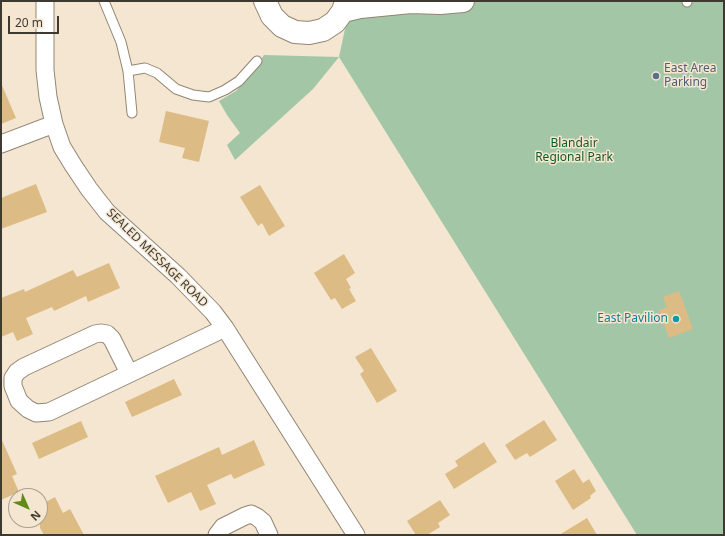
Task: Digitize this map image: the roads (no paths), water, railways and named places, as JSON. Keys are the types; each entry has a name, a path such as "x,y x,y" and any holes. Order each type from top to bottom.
{"street":[{"name":"SEALED MESSAGE ROAD","path":"45,1 45,70 48,98 54,124 62,147 89,189 107,212 186,284 213,312 225,328 356,535"},
{"path":"262,4 282,26 295,32 309,33 323,30 334,22 345,6 411,2 440,3 463,1"},
{"path":"1,144 54,124"},
{"path":"129,373 112,339 107,334 101,333 95,334 24,367 17,372 13,378 13,386 20,401 28,409 36,413 49,412 225,328"},
{"path":"217,535 223,527 251,514 263,522 269,535"}],"lane":[{"path":"104,1 121,42 128,71 132,113"},
{"path":"128,71 145,68 157,73 176,89 193,96 209,97 239,81 257,61"}],"place":[{"name":"East Area Parking","path":"656,76"},
{"name":"East Pavilion","path":"676,319"}],"park label":[{"name":"Blandair Regional Park","path":"574,151"}]}
